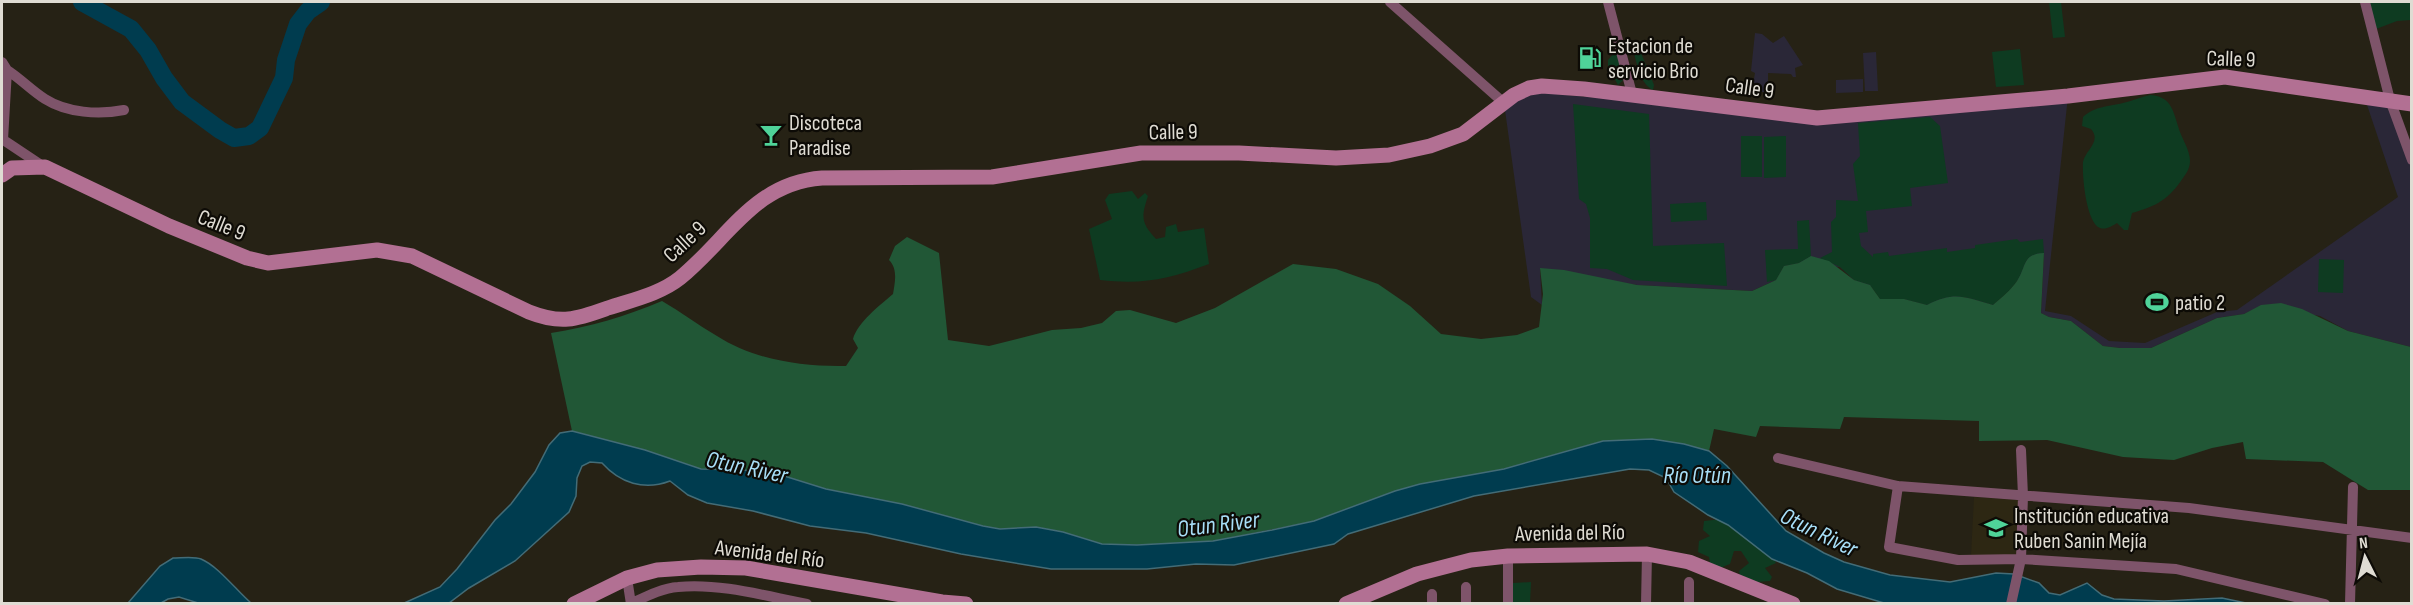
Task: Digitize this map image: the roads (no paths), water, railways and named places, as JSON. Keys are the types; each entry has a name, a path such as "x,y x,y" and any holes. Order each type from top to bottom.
{"main road":[{"name":"Calle 9","path":"45,167 169,226 247,258 277,263 377,250 412,256 537,315 551,320 573,320 646,295 678,279 700,260 750,208 768,194 794,181 822,178 992,177 1142,153 1239,153 1336,158 1389,155 1430,146 1463,134 1523,91 1542,86 1632,94 1817,118 2068,96 2225,77 2412,104"},
{"path":"2,175 12,168 45,167"},
{"name":"Avenida del Río","path":"1346,603 1362,600 1442,566 1471,560 1508,556 1647,554 1689,562 1793,603"},
{"name":"Avenida del Río","path":"574,603 627,578 657,570 701,567 746,568 942,602 966,603"}],"street":[{"path":"1390,2 1504,103"},
{"path":"1608,2 1632,94"},
{"path":"2365,2 2390,100 2412,160"},
{"path":"4,66 48,101 87,112 103,113 124,110"},
{"path":"2,139 4,66"},
{"name":"Calle 9","path":"2,139 45,167"},
{"path":"2011,603 2021,563 2023,496 2020,450"},
{"path":"1778,458 1898,486 2189,508 2412,538"},
{"path":"1898,486 1889,547 1958,560 2176,569 2325,603"},
{"path":"2350,603 2353,487"},
{"path":"1646,603 1647,554"},
{"path":"1508,556 1508,603"},
{"path":"627,578 631,603 657,592 676,587 693,586 743,591 807,603"},
{"path":"1689,582 1689,603"},
{"path":"1466,586 1466,603"}],"water":[{"name":"Río Otún","path":"572,431 645,450 701,469 743,470 781,475 826,489 902,504 983,526 1000,529 1036,527 1063,532 1102,544 1137,545 1213,541 1272,530 1314,521 1420,484 1504,469 1603,441 1652,439 1709,451 1727,466 1786,531 1844,562 1890,575 1950,582 1996,573 2014,574 2039,583 2049,593 2060,595 2087,583 2102,595 2114,599 2164,601 2222,598 2246,603 1884,603 1837,589 1807,573 1772,559 1728,525 1708,515 1674,492 1666,478 1649,470 1630,469 1474,496 1348,534 1334,544 1234,565 1196,564 1147,569 1051,569 961,554 866,533 810,526 753,511 707,503 688,495 670,481 651,485 633,483 617,476 602,463 590,462 582,466 577,478 576,496 569,512 515,561 469,588 449,603 402,604 440,587 511,504 535,472 549,445 560,433"},
{"path":"173,558 195,558 207,562 251,603 198,603 179,597 161,603 128,603 160,566"}],"waterway":[{"path":"82,2 131,29 148,50 164,78 182,102 234,138 249,136 260,128 284,78 286,60 298,24 308,11 321,2"}],"place":[{"name":"Estacion de servicio Brio","path":"1590,58"},
{"name":"Discoteca Paradise","path":"771,135"},
{"name":"patio 2","path":"2157,302"},
{"name":"Institución educativa Ruben Sanin Mejía","path":"1996,528"}],"water label":[{"name":"Otun River","path":"747,467"},
{"name":"Otun River","path":"1218,524"},
{"name":"Otun River","path":"1819,532"}]}
